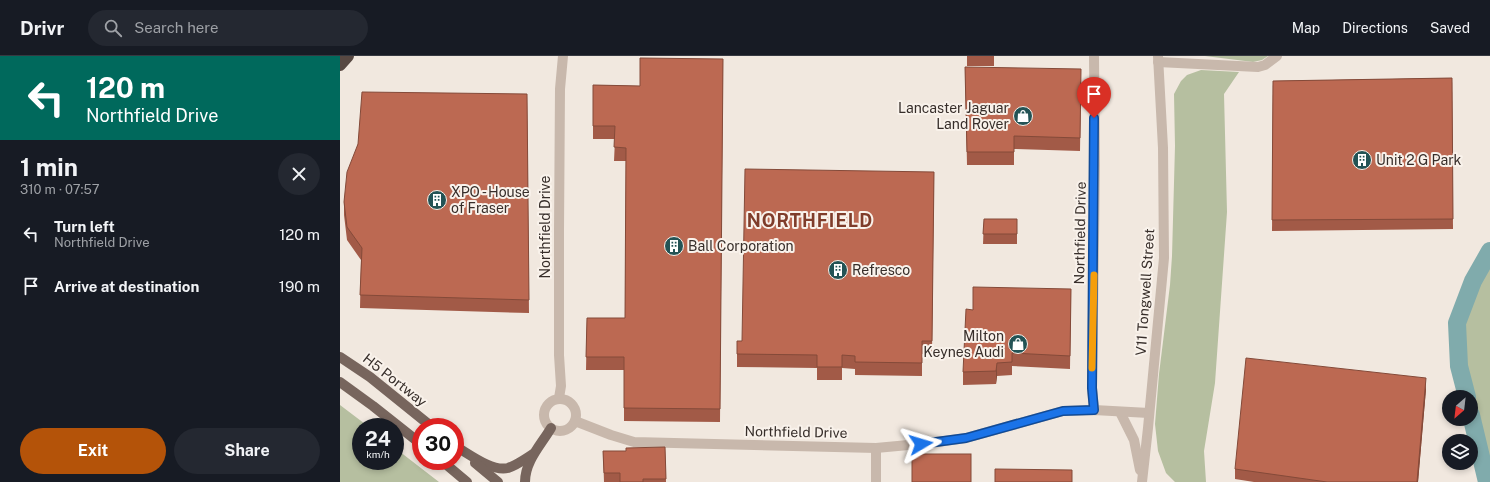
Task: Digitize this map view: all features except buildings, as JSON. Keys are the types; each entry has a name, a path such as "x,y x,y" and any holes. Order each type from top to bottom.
{"highway":[{"path":"340,65 348,56"}],"main road":[{"name":"H5 Portway","path":"340,357 370,377 421,418"},
{"path":"340,382 412,437"},
{"path":"525,482 525,477 533,454 551,428"},
{"path":"464,451 497,469 508,468 520,463 533,454"},
{"path":"464,454 498,482"},
{"path":"453,470 467,482"}],"street":[{"name":"Northfield Drive","path":"560,398 560,90 563,56"},
{"name":"Northfield Drive","path":"1094,56 1095,165 1092,388 1094,410"},
{"path":"1190,56 1205,64"},
{"path":"1158,59 1205,64 1258,67 1265,65 1277,56"},
{"name":"V11 Tongwell Street","path":"1142,481 1164,258 1163,148 1158,59"},
{"path":"560,398 570,401 574,405 576,416 573,425 565,430 555,431 544,420 544,410 550,401 560,398"},
{"name":"Northfield Drive","path":"575,421 634,442 876,448 951,441 1063,411 1094,410 1149,413"},
{"path":"1120,412 1134,440 1142,481"},
{"path":"876,448 876,482"}],"green space":[{"path":"1205,56 1268,56 1262,60 1253,62"},
{"path":"1201,70 1239,72 1224,94 1227,212 1215,383 1204,451 1206,482 1175,482 1166,473 1158,451 1155,424 1172,256 1175,146 1174,94 1181,81 1187,75"},
{"path":"1490,251 1490,482 1487,482 1478,444 1478,434 1476,434 1474,426 1478,426 1478,390 1465,390 1459,366 1457,323 1473,281"},
{"path":"340,405 357,418 352,418 352,470 404,470 404,455 412,461 412,470 423,470 439,482 340,482"}],"waterway":[{"path":"1465,390 1459,366 1457,323 1473,281 1490,251"},
{"path":"1474,426 1487,482"}],"slow traffic":[{"path":"1092,368 1094,275"}],"place":[{"name":"Lancaster Jaguar Land Rover","path":"1023,116"},
{"name":"Unit 2 G Park","path":"1362,160"},
{"name":"XPO - House of Fraser","path":"437,200"},
{"name":"Ball Corporation","path":"674,246"},
{"name":"Refresco","path":"838,270"},
{"name":"Milton Keynes Audi","path":"1018,344"}],"district":[{"name":"NORTHFIELD","path":"810,221"}],"route":[{"path":"921,444 966,438 1063,411 1094,410 1092,388 1095,165 1094,118"}]}
